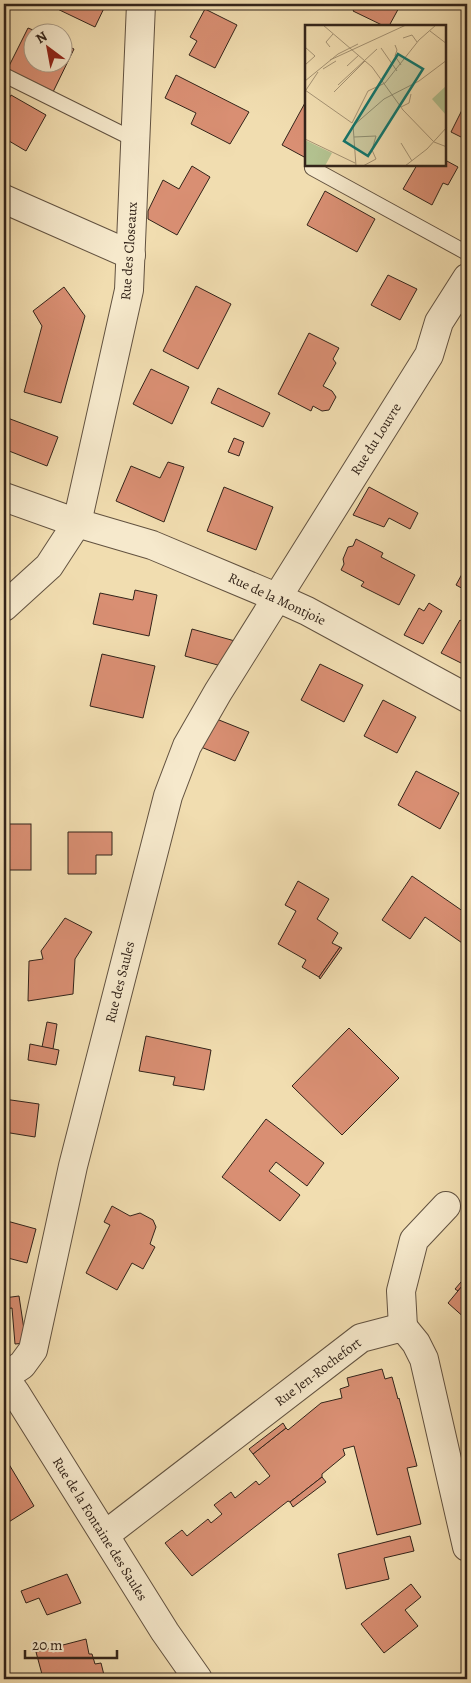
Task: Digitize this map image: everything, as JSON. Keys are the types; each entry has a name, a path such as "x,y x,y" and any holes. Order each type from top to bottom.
{"street":[{"name":"Rue des Closeaux","path":"77,523 129,290 140,4"},
{"path":"4,199 131,255"},
{"name":"Rue du Louvre","path":"276,597 429,355 439,322 467,278"},
{"name":"Rue de la Montjoie","path":"4,497 77,523 152,545 276,597 307,611 467,698"},
{"path":"4,606 49,566 77,523"},
{"name":"Rue des Saules","path":"4,1377 22,1365 33,1350 74,1166 168,796 188,746 218,692 276,597"},
{"path":"446,1206 414,1240 401,1291 403,1327 416,1343 424,1359 467,1547"},
{"name":"Rue Jen-Rochefort","path":"104,1535 361,1338 403,1327"},
{"name":"Rue de la Fontaine des Saules","path":"4,1377 165,1632 198,1679"}],"lane":[{"path":"4,75 135,140"},
{"path":"312,168 467,253"}],"building":[{"path":"47,4 106,4 95,27"},
{"path":"357,4 401,4 390,25 382,25 353,11"},
{"path":"205,9 237,25 215,68 189,55 197,41 190,37"},
{"path":"22,40 22,72 63,72 53,92 7,70"},
{"path":"176,75 249,112 230,144 191,124 196,113 165,98"},
{"path":"11,95 46,115 26,151 4,138 4,108"},
{"path":"305,103 305,157 282,145"},
{"path":"465,104 467,106 467,140 451,132"},
{"path":"446,161 458,167 448,185 443,183 432,205 403,189 416,166 446,166"},
{"path":"192,166 210,177 177,235 148,219 148,211 163,180 179,189"},
{"path":"325,191 375,219 357,252 307,225"},
{"path":"388,275 417,289 400,320 371,305"},
{"path":"196,286 231,304 198,369 163,351"},
{"path":"64,287 85,316 61,403 24,392 42,326 33,311"},
{"path":"309,333 339,348 333,359 336,363 323,386 332,391 336,397 329,410 322,411 313,406 311,411 278,394"},
{"path":"151,369 189,387 172,424 133,404"},
{"path":"218,388 270,413 263,427 211,403"},
{"path":"5,417 58,437 47,466 4,449"},
{"path":"234,438 244,442 239,456 228,452"},
{"path":"168,462 184,467 164,522 116,501 131,466 160,478"},
{"path":"224,487 273,507 256,550 207,531"},
{"path":"369,487 418,513 410,529 389,518 384,527 353,515"},
{"path":"356,539 383,553 381,557 415,575 399,605 361,586 364,582 341,570 348,547 353,546"},
{"path":"467,565 467,591 456,585"},
{"path":"135,590 157,595 149,636 93,624 100,593 133,600"},
{"path":"429,603 442,611 423,644 404,635 419,608 424,611"},
{"path":"460,620 467,625 467,666 441,653"},
{"path":"192,629 242,643 225,667 185,656"},
{"path":"102,654 155,666 143,718 90,706"},
{"path":"320,664 363,685 344,722 301,700"},
{"path":"383,700 416,717 397,753 364,736"},
{"path":"214,718 249,732 235,761 201,747"},
{"path":"416,771 459,793 440,829 398,805"},
{"path":"4,824 31,824 31,870 4,870"},
{"path":"68,832 112,832 112,855 96,855 96,874 68,874"},
{"path":"412,876 467,914 467,941 465,945 425,917 410,939 382,920"},
{"path":"298,881 329,899 317,919 338,933 332,943 340,947 319,977 302,967 306,960 278,944 296,911 285,905"},
{"path":"65,918 92,932 75,959 73,994 28,1001 29,961 43,959 41,951"},
{"path":"340,947 342,948 320,979 319,977"},
{"path":"47,1022 57,1024 53,1049 42,1047"},
{"path":"349,1028 399,1078 342,1135 292,1086"},
{"path":"146,1036 211,1050 204,1090 173,1085 175,1077 139,1071"},
{"path":"30,1044 59,1050 56,1065 28,1060"},
{"path":"4,1099 39,1104 35,1137 4,1132"},
{"path":"266,1119 324,1163 307,1186 276,1162 269,1171 300,1195 280,1221 222,1177"},
{"path":"112,1206 130,1216 140,1213 153,1220 156,1227 150,1244 155,1247 143,1269 132,1263 117,1290 86,1273 110,1225 104,1222"},
{"path":"7,1221 36,1229 27,1263 4,1257 4,1231"},
{"path":"467,1275 467,1280 458,1291 455,1289"},
{"path":"467,1280 467,1320 448,1303"},
{"path":"19,1296 26,1343 15,1344 12,1308 4,1309 4,1298"},
{"path":"382,1369 385,1379 392,1377 417,1466 407,1468 421,1524 377,1535 354,1446 343,1449 345,1455 322,1474 322,1477 290,1502 288,1501 192,1576 165,1543 182,1530 187,1536 208,1519 211,1523 222,1514 214,1505 231,1492 235,1498 256,1481 259,1485 270,1476 253,1454 286,1428 288,1430 321,1403 342,1398 340,1389 349,1386 347,1378"},
{"path":"283,1423 286,1428 253,1454 249,1449"},
{"path":"7,1461 34,1506 4,1525 4,1463"},
{"path":"322,1477 326,1482 293,1507 290,1502"},
{"path":"410,1536 414,1551 384,1558 389,1579 346,1589 338,1554"},
{"path":"67,1574 81,1603 47,1615 39,1598 26,1603 21,1591"},
{"path":"411,1584 421,1597 405,1610 418,1626 384,1653 361,1624"},
{"path":"86,1639 89,1654 92,1654 95,1664 101,1663 105,1679 41,1679 43,1678 36,1652"}]}
